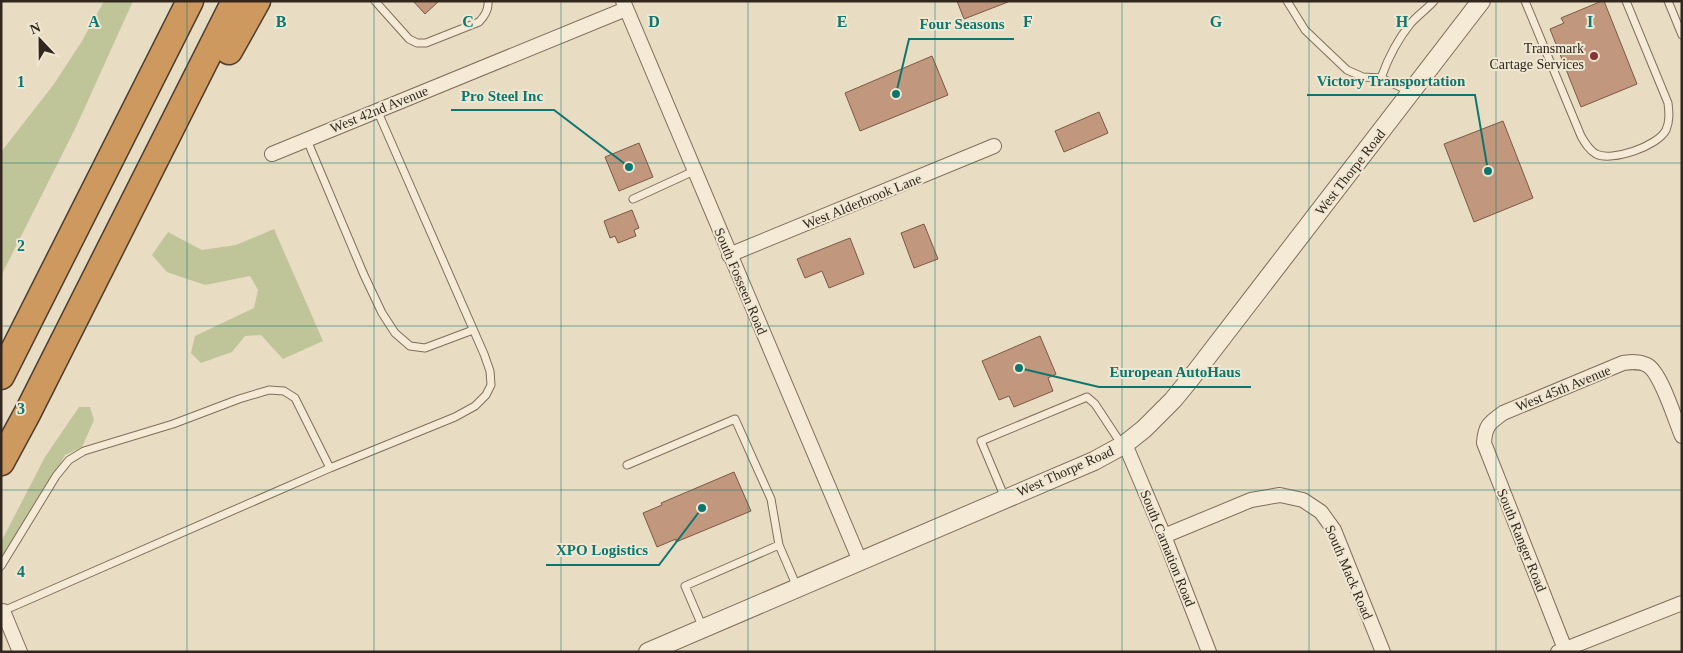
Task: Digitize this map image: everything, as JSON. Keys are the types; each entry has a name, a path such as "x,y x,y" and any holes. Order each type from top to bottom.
{"highway":[{"path":"1,376 190,1"},
{"path":"1,462 235,1"},
{"path":"188,95 225,57 257,1"}],"street":[{"name":"West Thorpe Road","path":"653,651 1094,461 1124,444 1150,423 1173,400 1481,1"},
{"name":"West 42nd Avenue","path":"272,154 624,5"},
{"name":"South Fosseen Road","path":"624,5 860,561"},
{"name":"West Alderbrook Lane","path":"730,256 994,146"},
{"name":"West 45th Avenue","path":"1485,431 1493,420 1503,413 1623,363 1636,362 1648,365 1658,376 1682,436"},
{"name":"South Ranger Road","path":"1485,431 1484,443 1562,650"},
{"name":"South Carnation Road","path":"1124,444 1164,536 1209,652"},
{"name":"South Mack Road","path":"1164,536 1251,500 1280,495 1304,500 1321,512 1334,530 1383,652"},
{"path":"1562,650 1682,603"},
{"path":"2,609 20,652"}],"lane":[{"path":"375,1 410,39 417,43 426,43 479,22 487,11 488,1"},
{"path":"1287,1 1305,30 1347,70 1363,77 1381,78 1412,92"},
{"path":"1381,78 1395,46 1412,23 1434,1"},
{"path":"1525,1 1581,136 1594,153 1602,156 1611,156 1645,146 1661,137 1666,130 1670,115 1668,103 1626,1"},
{"path":"1668,1 1682,35"},
{"path":"2,609 330,468 455,417 475,406 486,395 491,385 490,371 377,110"},
{"path":"307,140 364,275 382,313 395,333 410,346 425,348 473,330"},
{"path":"633,199 694,171"},
{"path":"1,566 56,476 68,460 84,451 173,424 268,390 284,391 295,398 330,468"},
{"path":"1005,499 981,441 1087,397 1095,404 1124,444"},
{"path":"626,465 735,419 771,499 779,545 797,588"},
{"path":"703,628 684,586 779,545"}],"green space":[{"path":"104,1 133,1 76,127 1,276 1,152 54,84 82,41"},
{"path":"274,229 323,341 283,359 261,335 245,336 232,352 201,363 191,353 195,336 254,308 258,290 250,276 205,285 167,272 152,255 168,232 202,250 236,245"},
{"path":"79,407 90,407 94,420 82,447 65,455 1,574 1,542 45,457"}],"building":[{"path":"413,1 439,1 425,14"},
{"path":"957,1 1008,1 1008,2 964,19"},
{"name":"Transmark Cartage Services","path":"1604,1 1637,84 1581,107 1550,29 1564,23 1561,18"},
{"path":"932,56 948,95 860,131 845,93"},
{"path":"1099,112 1108,133 1064,152 1055,131"},
{"path":"1503,121 1533,198 1474,222 1444,144"},
{"path":"639,143 653,177 619,191 605,157"},
{"path":"632,210 639,228 634,230 636,236 618,243 615,236 610,238 604,221"},
{"path":"924,224 938,259 914,268 901,233"},
{"path":"850,238 864,274 829,288 822,271 805,278 797,259"},
{"path":"1040,336 1056,374 1048,378 1053,391 1014,407 1009,396 999,400 982,361"},
{"path":"734,472 751,511 676,542 676,539 657,547 643,513 662,505 661,503"}],"place":[{"name":"Transmark Cartage Services","path":"1594,56"},
{"name":"Four Seasons","path":"896,94"},
{"name":"Pro Steel Inc","path":"629,167"},
{"name":"Victory Transportation","path":"1488,171"},
{"name":"European AutoHaus","path":"1019,368"},
{"name":"XPO Logistics","path":"702,508"}]}
